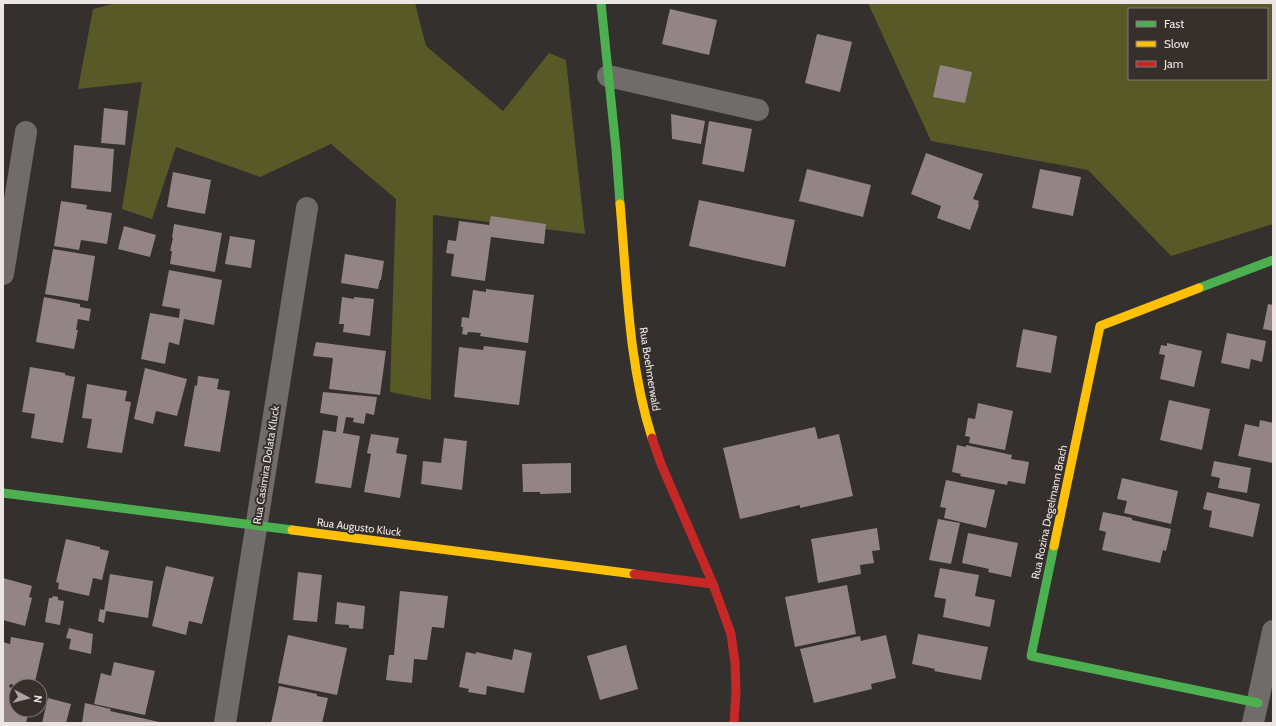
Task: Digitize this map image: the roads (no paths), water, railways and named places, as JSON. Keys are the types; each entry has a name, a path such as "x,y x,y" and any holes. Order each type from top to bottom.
{"street":[{"name":"Rua Boehmerwald","path":"601,3 616,149 631,339 646,418 661,464 712,584 731,634 735,662 736,692 734,723"},
{"path":"608,76 758,110"},
{"path":"3,274 26,132"},
{"name":"Rua Casimira Dolata Kluck","path":"225,723 307,208"},
{"name":"Rua Rozina Degelmann Brach","path":"1256,713 1031,656 1100,326 1273,260"},
{"name":"Rua Augusto Kluck","path":"3,493 712,584"},
{"path":"1256,713 1273,631"}]}
